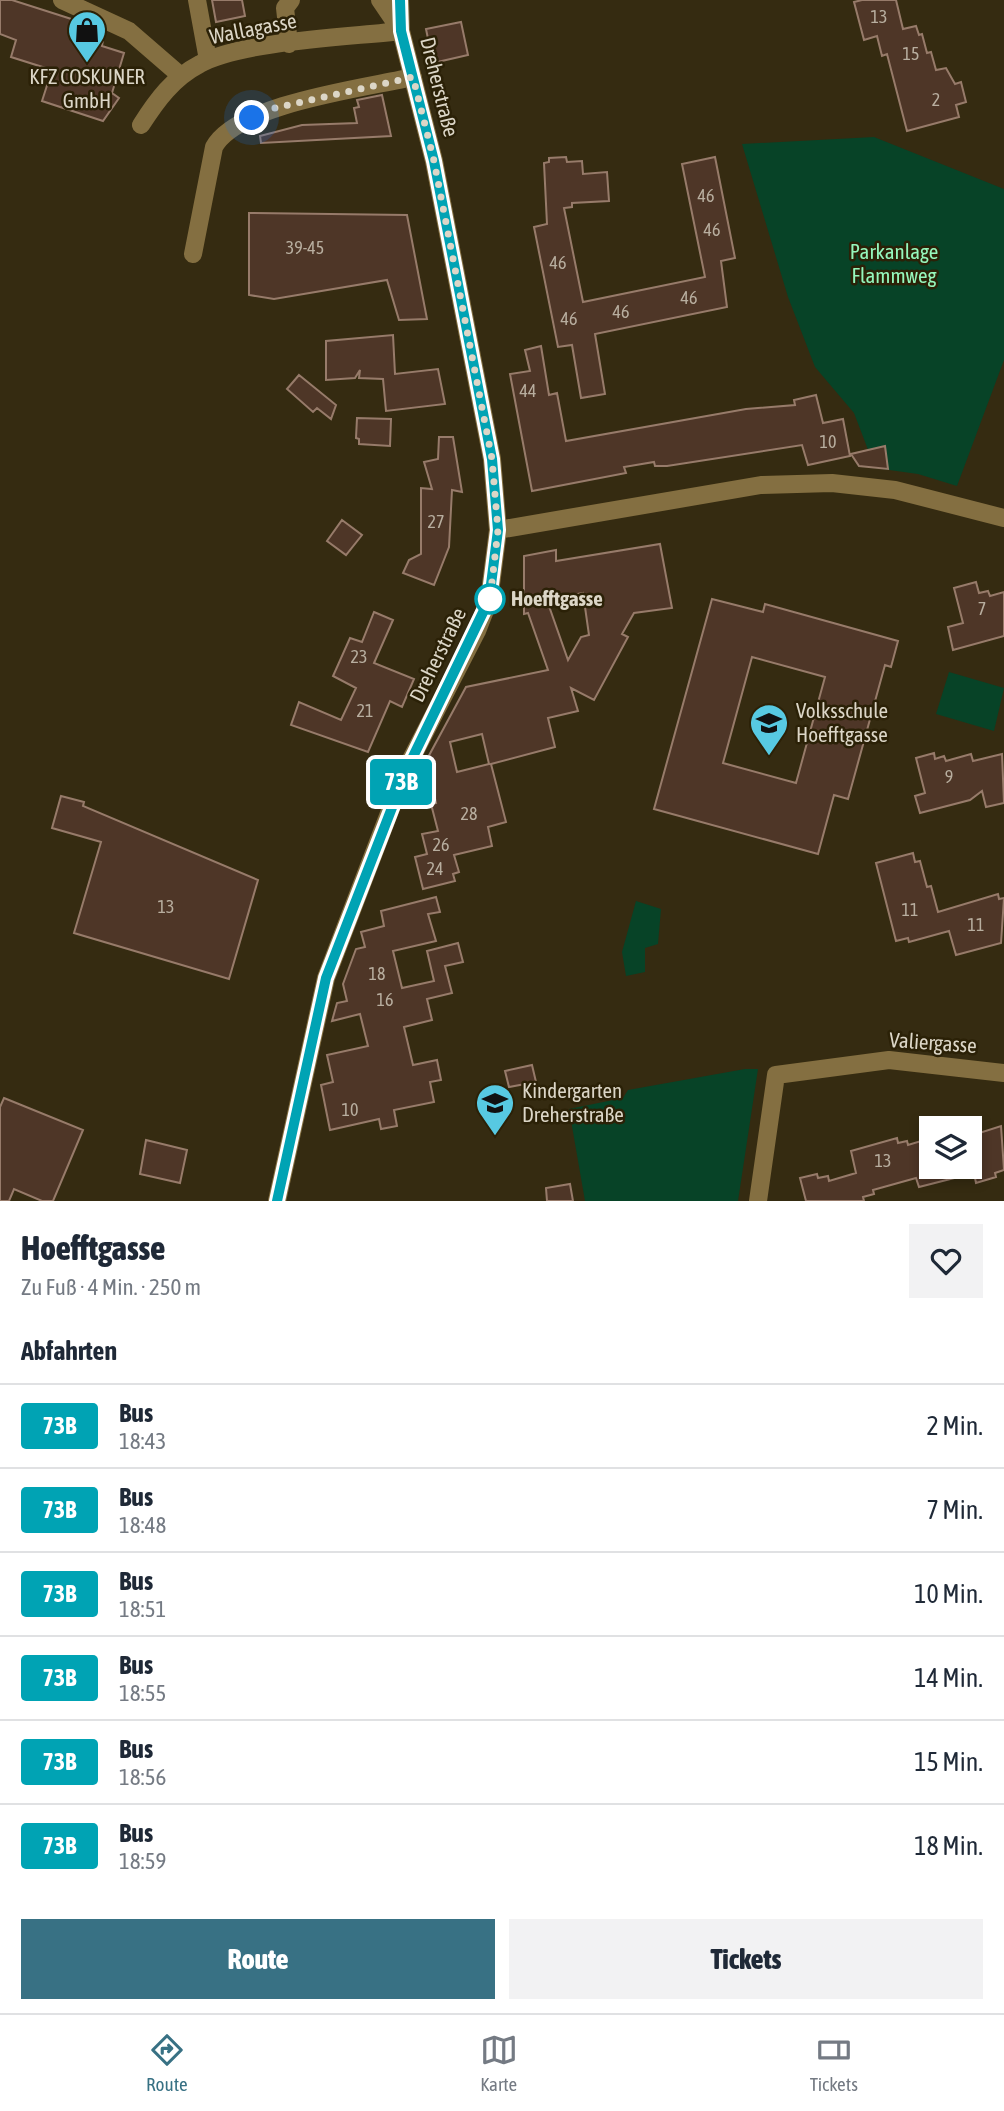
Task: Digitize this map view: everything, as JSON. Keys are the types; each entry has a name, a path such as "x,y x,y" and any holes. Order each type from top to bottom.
{"street":[{"path":"62,0 129,31 181,76"},
{"path":"197,0 208,60"},
{"path":"289,44 285,8 291,0"},
{"name":"Dreherstraße","path":"380,0 401,31"},
{"name":"Dreherstraße","path":"277,1201 326,978 407,769 489,600 498,530 492,459 434,161 401,31 400,0"},
{"name":"Wallagasse","path":"141,125 158,97 181,76 208,60 248,49 401,31"},
{"path":"194,254 214,147 220,135 270,109 413,77"},
{"path":"498,530 761,485 832,483 895,490 1004,518"},
{"name":"Valiergasse","path":"758,1201 776,1076 889,1060 1004,1073"}],"green space":[{"name":"Parkanlage Flammweg","path":"874,137 1004,189 1004,360 957,486 918,474 875,468 854,413 815,367 788,297 742,144"},
{"path":"949,672 1004,688 994,731 936,714"},
{"path":"636,901 661,909 658,944 645,948 645,972 626,976 622,952"},
{"path":"758,1069 738,1201 585,1201 569,1109 623,1098 628,1090"}],"building":[{"name":"KFZ COSKUNER GmbH","path":"0,0 12,0 87,24 97,29 95,37 103,40 102,46 124,53 112,93 119,98 103,121 42,101 52,70 11,57 16,40 0,34"},
{"path":"212,0 242,0 245,16 216,22"},
{"path":"896,0 903,29 916,26 919,35 922,34 927,53 931,52 936,70 946,68 955,84 961,82 966,102 956,105 959,117 907,131 887,54 882,56 877,36 864,40 854,2"},
{"path":"461,22 468,55 433,63 426,29"},
{"path":"382,95 391,136 261,143 260,136 302,125 357,123 354,108 359,107 357,100"},
{"path":"566,157 567,162 582,161 583,174 607,172 609,201 572,203 572,207 564,208 583,302 705,277 682,164 715,157 735,258 721,261 727,307 595,334 605,394 581,398 572,345 558,347 534,227 547,224 544,163 549,162 549,158"},
{"path":"249,213 407,215 427,319 399,320 387,280 274,299 249,295"},
{"path":"393,335 395,374 438,369 445,404 386,411 383,379 359,378 360,370 355,378 326,380 326,341"},
{"path":"541,346 549,395 557,393 566,441 746,409 795,405 794,400 816,395 823,423 843,419 850,456 808,465 802,445 667,466 655,466 654,462 624,467 626,473 532,491 510,374 530,371 525,350"},
{"path":"299,375 336,405 331,419 317,408 313,412 287,389"},
{"path":"357,418 391,419 390,446 359,444 359,439 356,438"},
{"path":"439,437 453,437 462,492 452,490 449,547 434,585 403,573 409,560 421,554 421,488 432,489 424,462 438,459"},
{"path":"885,446 888,469 859,466 851,454"},
{"path":"342,520 362,535 346,555 327,541"},
{"path":"660,544 672,608 634,613 622,634 628,637 594,700 571,688 578,711 548,718 555,747 491,764 506,822 488,827 492,846 454,855 459,872 453,874 455,881 423,889 415,857 427,854 422,834 438,831 431,804 436,803 426,761 466,687 548,670 528,613 524,614 524,556 556,550 556,561","holes":["583,593 589,635 581,637 568,660 549,606 557,605 557,598","482,734 489,764 457,772 450,742"]},
{"path":"976,582 979,593 988,591 990,596 1004,592 1004,636 953,650 948,627 963,623 954,588"},
{"path":"712,599 763,612 765,604 898,641 891,667 885,665 848,799 834,795 818,854 654,809","holes":["752,657 825,677 796,783 723,763"]},
{"path":"374,612 393,620 374,663 414,679 402,707 390,701 368,752 291,725 299,702 341,720 356,688 333,676 350,638 362,642"},
{"path":"934,753 935,759 944,756 946,761 971,754 973,761 1002,754 1004,803 986,807 982,791 970,800 920,813 915,796 925,793 916,758"},
{"path":"61,796 84,802 83,806 258,880 229,979 74,933 101,842 52,828"},
{"path":"913,853 915,862 920,861 927,887 931,886 938,912 998,894 999,899 1004,898 1001,943 956,955 949,931 909,942 908,938 896,941 876,863"},
{"path":"436,897 440,912 428,914 436,941 393,951 402,988 434,981 427,951 458,943 463,962 445,966 452,993 427,999 432,1020 404,1027 413,1065 437,1060 441,1080 430,1082 434,1102 394,1110 397,1126 381,1129 379,1119 330,1130 321,1085 333,1082 327,1055 368,1046 360,1014 332,1021 337,1003 347,1001 343,984 356,949 365,947 361,932 384,926 381,911"},
{"path":"532,1065 536,1082 509,1087 505,1071"},
{"path":"4,1098 83,1130 53,1201 42,1201 14,1189 9,1201 0,1201 0,1107"},
{"path":"1001,1126 1004,1170 995,1173 996,1177 976,1183 975,1179 982,1179 982,1132"},
{"path":"897,1138 898,1143 907,1141 908,1145 919,1142 919,1179 950,1179 919,1187 916,1178 873,1190 874,1194 863,1197 864,1201 806,1201 800,1178 817,1174 818,1178 828,1176 829,1181 856,1173 851,1151"},
{"path":"146,1140 187,1150 180,1183 140,1174"},
{"path":"570,1184 573,1201 547,1201 546,1188"}],"bus line":[{"name":"73B","path":"277,1201 326,978 407,769 477,631 489,600 498,530 492,459 434,161 401,31 400,0"}],"place":[{"name":"KFZ COSKUNER GmbH","path":"87,64"},
{"name":"Hoefftgasse","path":"490,599"},
{"name":"Volksschule Hoefftgasse","path":"769,757"},
{"name":"Kindergarten Dreherstraße","path":"495,1137"}],"route":[{"path":"252,118 270,109 413,77 434,161 492,459 498,530 490,599"}]}
